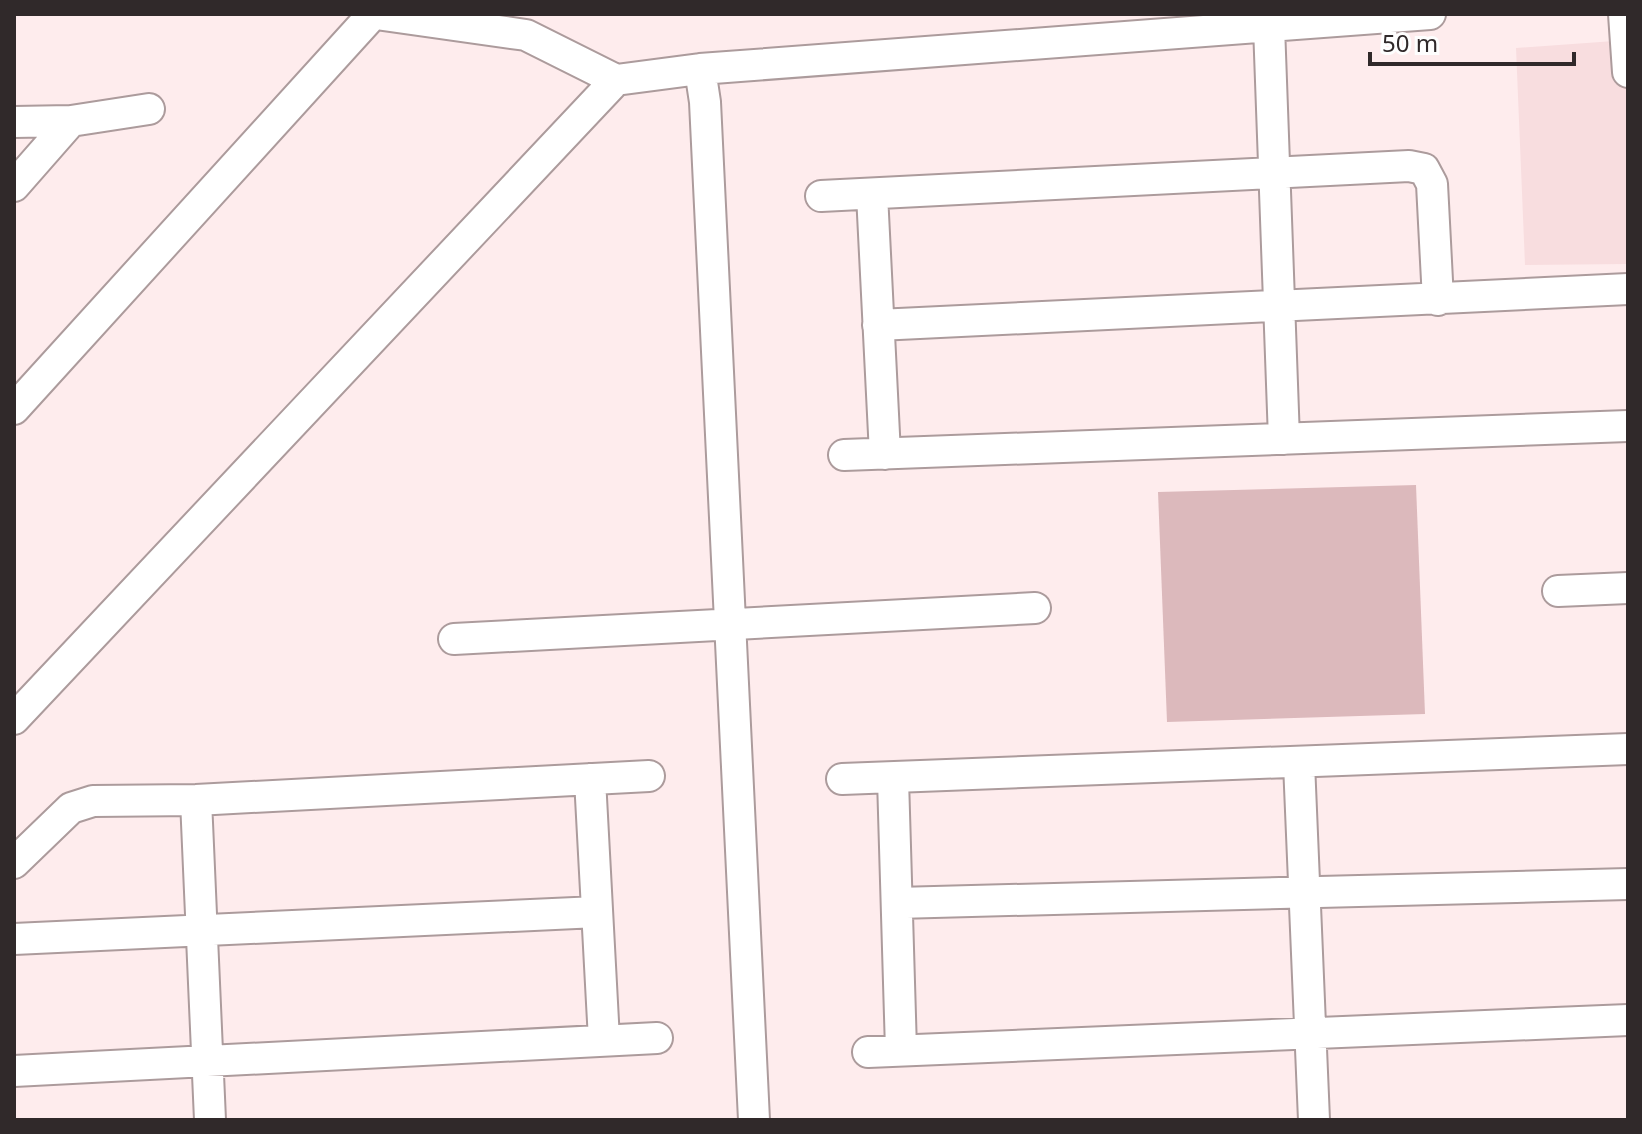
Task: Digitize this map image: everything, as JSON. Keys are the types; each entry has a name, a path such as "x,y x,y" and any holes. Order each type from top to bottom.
{"street":[{"path":"14,409 375,14 526,35 616,80 700,69 1430,14"},
{"path":"1624,14 1628,72"},
{"path":"1269,26 1284,439"},
{"path":"700,69 705,102 754,1120"},
{"path":"14,719 616,80"},
{"path":"14,122 71,121 149,109"},
{"path":"14,186 71,121"},
{"path":"821,196 1409,166 1424,169 1432,184 1436,205 1438,300"},
{"path":"872,194 885,454"},
{"path":"878,325 1628,289"},
{"path":"844,455 1628,426"},
{"path":"1558,591 1628,588"},
{"path":"454,639 1035,608"},
{"path":"842,779 1628,749"},
{"path":"1299,763 1314,1120"},
{"path":"14,863 71,808 93,801 196,800 649,776"},
{"path":"590,779 604,1040"},
{"path":"893,779 901,1050"},
{"path":"196,800 210,1120"},
{"path":"897,903 1305,895 1628,884"},
{"path":"14,939 597,912"},
{"path":"868,1052 1628,1020"},
{"path":"14,1071 657,1038"}],"shaded area":[{"path":"1628,40 1628,264 1525,265 1516,48"},
{"path":"1416,485 1425,714 1167,722 1158,492"}]}
